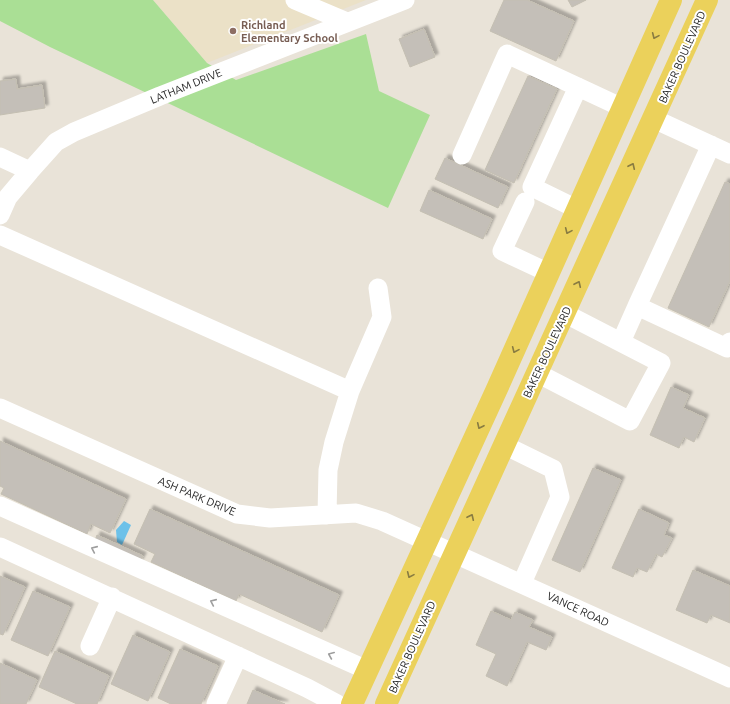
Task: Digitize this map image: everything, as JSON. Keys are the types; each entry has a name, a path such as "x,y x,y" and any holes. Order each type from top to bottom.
{"main road":[{"path":"352,704 549,273 671,0"},
{"name":"BAKER BOULEVARD","path":"386,704 708,0"}],"street":[{"path":"294,0 347,22"},
{"name":"LATHAM DRIVE","path":"0,215 8,197 30,171 56,142 74,132 405,0"},
{"path":"462,155 507,54 623,108"},
{"path":"577,209 532,187 578,87"},
{"path":"654,119 730,154"},
{"path":"620,342 711,145"},
{"path":"0,157 30,171"},
{"path":"525,202 502,251 549,273"},
{"path":"0,235 350,391"},
{"path":"327,515 328,470 334,442 350,391 382,317 378,288"},
{"path":"637,306 727,348 730,342"},
{"path":"537,373 630,421 661,364 564,314"},
{"name":"ASH PARK DRIVE","path":"0,408 237,514 270,518 356,513 370,516 427,540"},
{"path":"504,445 553,468 560,497 522,583"},
{"path":"0,506 367,670"},
{"name":"VANCE ROAD","path":"427,540 730,678"},
{"path":"0,547 112,597 337,704"},
{"path":"90,646 112,597"},
{"path":"216,704 238,656"}],"shaded area":[{"name":"Richland Elementary School","path":"153,0 366,0 207,63"}],"green space":[{"path":"0,0 153,0 207,63 236,80 366,34 379,91 430,115 388,208 50,47 0,21"}],"water":[{"path":"124,521 131,525 122,545 117,542 116,530"}],"building":[{"path":"504,0 527,0 574,21 556,61 490,31"},
{"path":"568,0 586,0 572,7"},
{"path":"424,29 435,57 410,67 399,39"},
{"path":"528,76 557,89 514,183 485,170"},
{"path":"16,79 17,89 42,85 45,108 0,115 0,81"},
{"path":"445,158 508,187 498,208 435,179"},
{"path":"725,182 730,184 730,281 709,327 668,308"},
{"path":"429,190 492,219 483,239 420,211"},
{"path":"671,387 689,395 683,408 705,418 694,442 684,437 679,448 650,435"},
{"path":"0,441 126,499 110,533 91,524 87,534 1,494 4,488 0,486"},
{"path":"593,468 621,480 580,572 552,560"},
{"path":"150,509 339,595 322,632 239,594 236,601 151,562 155,554 134,544"},
{"path":"639,509 669,523 664,535 672,538 662,557 656,554 647,572 637,568 633,577 612,568"},
{"path":"97,535 143,556 139,563 94,543"},
{"path":"693,570 730,586 730,623 711,615 707,623 676,610"},
{"path":"0,576 25,587 3,635 0,634"},
{"path":"33,591 70,607 48,656 11,640"},
{"path":"491,611 511,620 515,612 533,620 529,627 552,637 546,650 527,642 507,686 486,676 496,654 476,645"},
{"path":"133,635 170,652 148,701 111,684"},
{"path":"180,649 218,666 201,704 171,704 158,698"},
{"path":"55,651 109,676 97,704 77,704 39,687"},
{"path":"0,663 37,680 26,704 0,704"},
{"path":"253,690 285,704 247,704"}],"place":[{"name":"Richland Elementary School","path":"233,31"}]}
